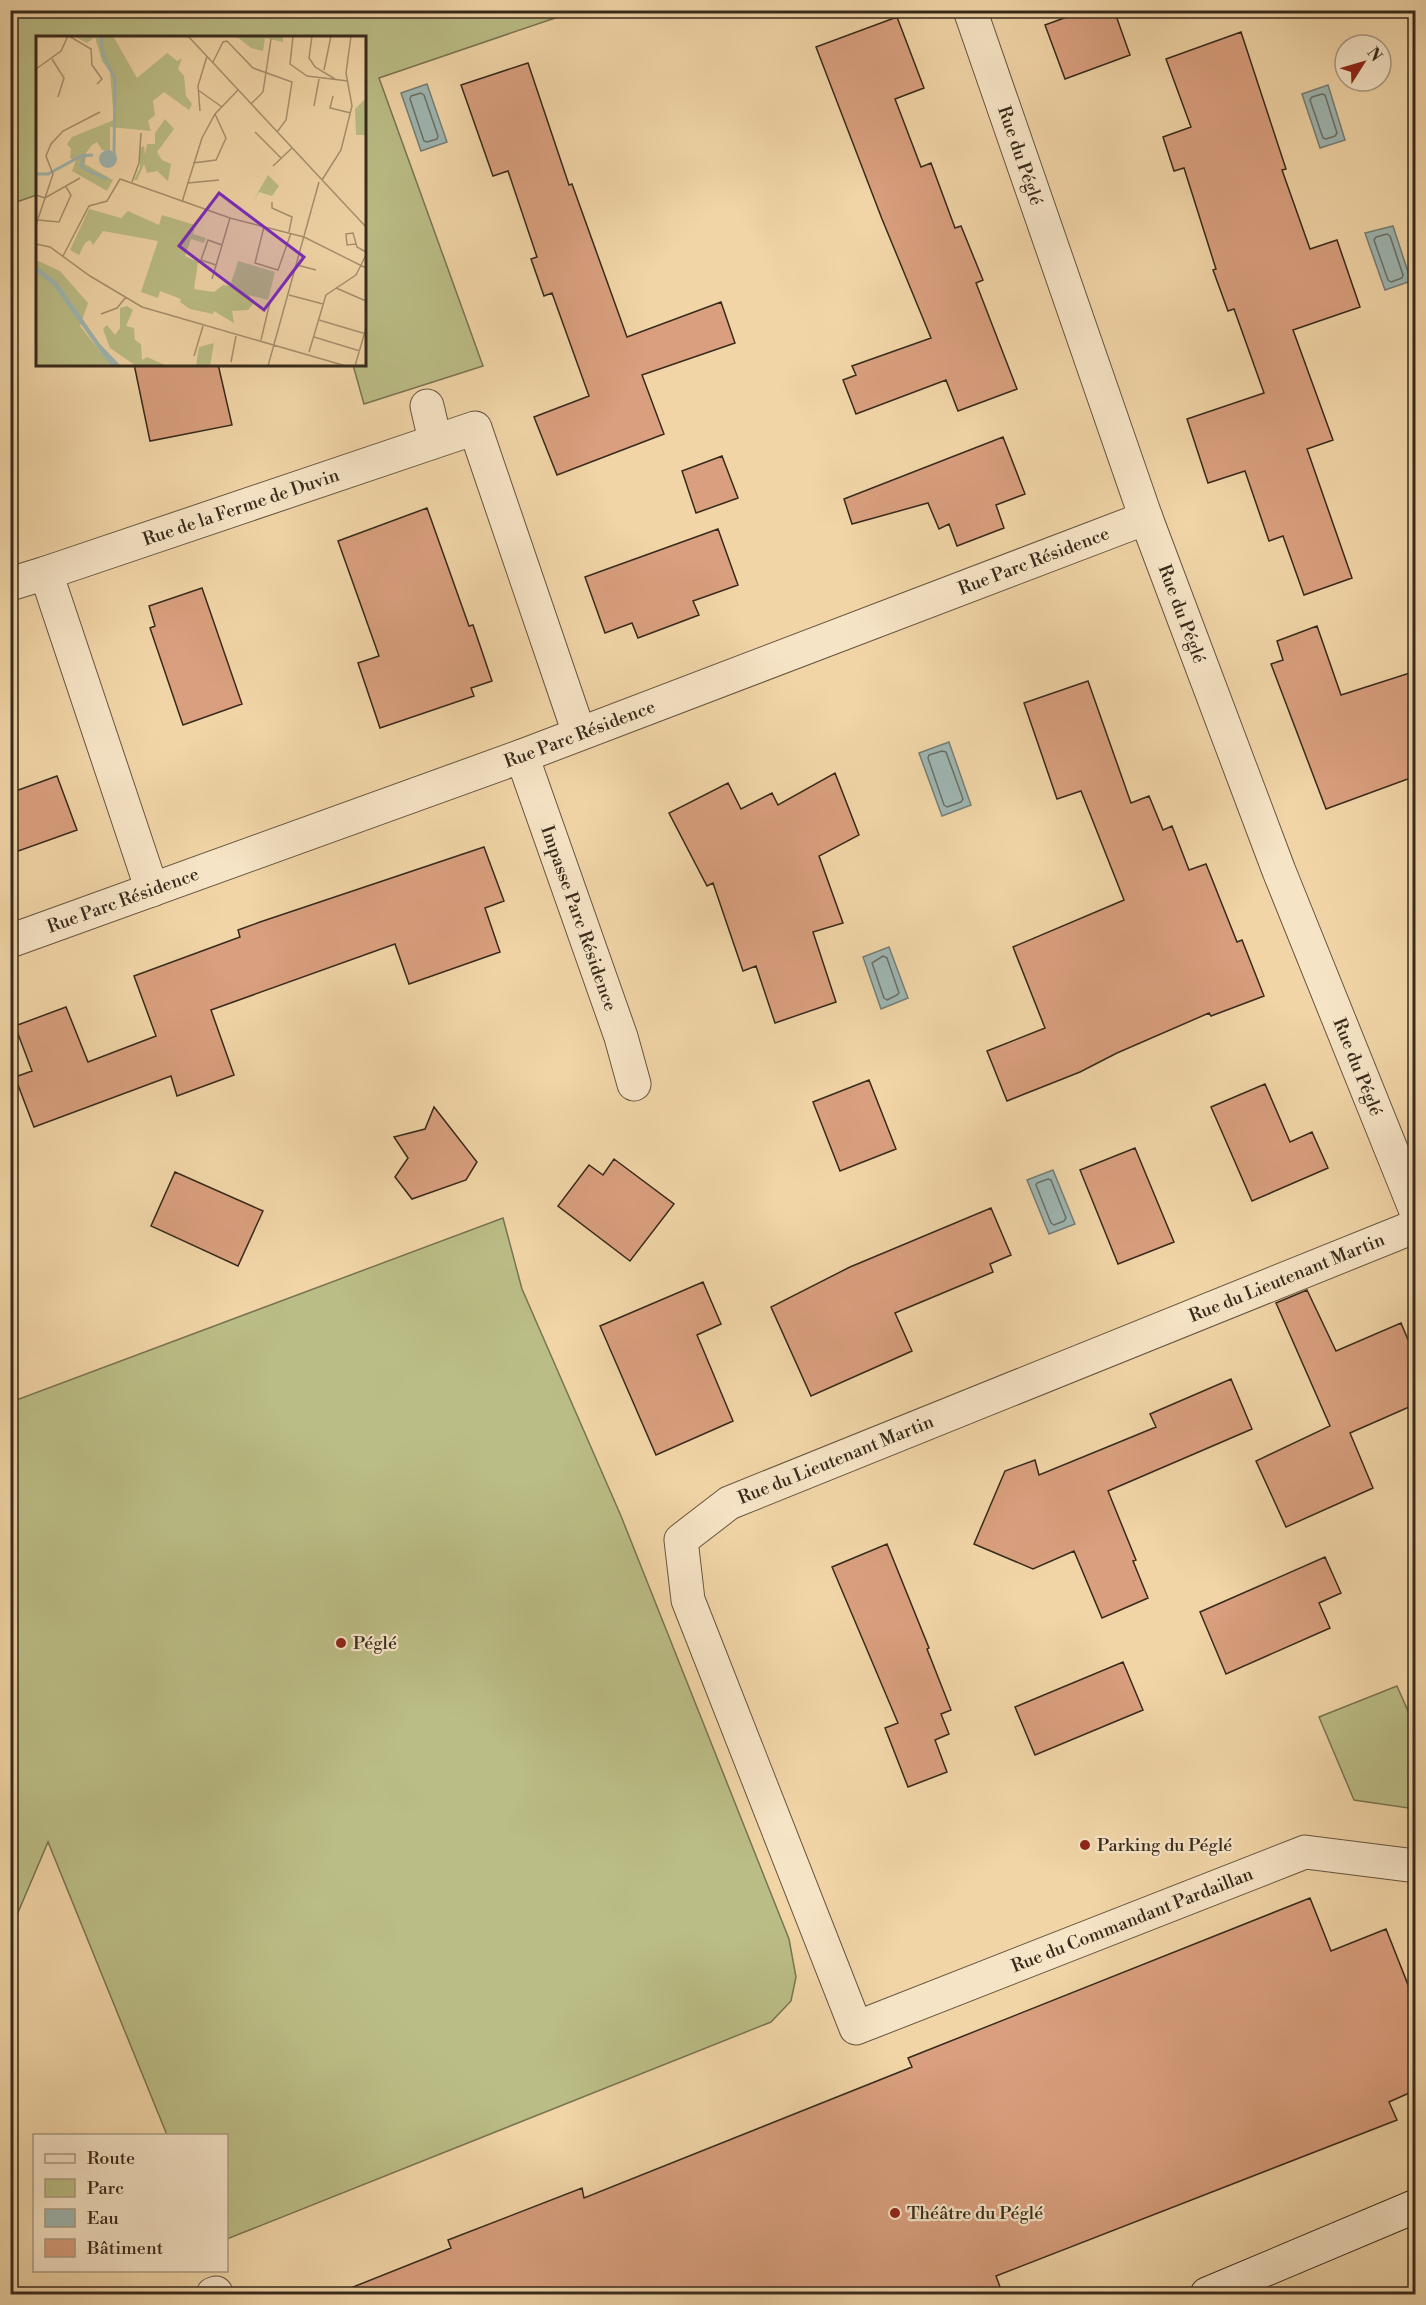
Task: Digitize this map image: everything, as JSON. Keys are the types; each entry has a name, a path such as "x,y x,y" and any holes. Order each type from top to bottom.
{"street":[{"name":"Rue du Péglé","path":"970,10 1146,518 1279,871 1416,1211"},
{"path":"427,406 435,440"},
{"name":"Rue de la Ferme de Duvin","path":"10,584 475,428 579,733"},
{"name":"Rue Parc Résidence","path":"10,941 522,756 1146,518"},
{"path":"46,573 152,890"},
{"name":"Impasse Parc Résidence","path":"522,756 621,1037 634,1083"},
{"name":"Rue du Lieutenant Martin","path":"856,2028 688,1600 681,1540 729,1503 1416,1226"},
{"name":"Rue du Commandant Pardaillan","path":"856,2028 1305,1852 1416,1866"},
{"path":"1207,2295 1416,2206"}],"green space":[{"path":"10,11 559,11 561,16 379,78 483,366 364,404 353,366 366,366 366,36 36,36 36,195 11,204"},
{"name":"Péglé","path":"503,1218 522,1289 621,1516 789,1939 796,1977 791,2001 771,2022 228,2239 228,2134 167,2134 48,1842 11,1929 11,1402"},
{"path":"1397,1686 1415,1727 1415,1809 1354,1800 1319,1717"}],"water":[{"path":"427,84 447,142 421,151 401,93"},
{"path":"1328,85 1345,140 1320,148 1302,94"},
{"path":"1393,226 1411,281 1385,290 1365,233"},
{"path":"949,742 971,805 942,816 919,753"},
{"path":"889,947 908,998 881,1009 863,957"},
{"path":"1053,1170 1075,1224 1049,1234 1027,1180"}],"building":[{"path":"1086,10 1114,10 1130,55 1065,79 1045,25"},
{"path":"897,17 924,88 895,99 921,167 931,163 955,228 961,226 983,280 976,283 1017,389 958,411 946,380 856,414 843,380 856,375 852,366 931,338 882,219 816,47"},
{"path":"1241,32 1286,169 1282,170 1310,249 1337,240 1360,307 1293,330 1333,440 1307,449 1352,578 1304,595 1283,536 1269,541 1245,471 1208,483 1187,419 1264,393 1234,309 1228,311 1213,270 1216,269 1184,168 1174,171 1163,137 1191,127 1166,59"},
{"path":"528,63 569,185 572,184 627,337 721,302 735,343 642,375 664,434 557,475 534,417 589,396 552,293 544,296 531,259 537,257 508,171 493,176 461,85"},
{"path":"134,366 218,366 232,425 150,441"},
{"path":"1003,437 1025,494 996,505 1004,528 957,546 949,524 939,529 928,503 852,524 844,499"},
{"path":"722,456 738,498 696,513 682,471"},
{"path":"427,508 469,626 473,625 492,681 471,688 474,696 380,728 358,663 379,656 338,541"},
{"path":"718,529 738,585 693,601 699,615 638,638 632,623 605,633 585,577"},
{"path":"202,588 242,704 183,725 150,628 155,626 149,606"},
{"path":"1317,626 1341,695 1416,671 1416,776 1326,809 1271,664 1283,660 1277,641"},
{"path":"1088,681 1131,803 1149,796 1163,830 1172,826 1189,870 1206,864 1237,942 1242,940 1264,996 1211,1016 1209,1013 1117,1053 1080,1072 1007,1101 987,1051 1045,1028 1013,947 1124,900 1081,791 1057,799 1024,703"},
{"path":"835,773 859,835 819,856 843,923 813,932 836,1002 775,1023 756,966 743,971 713,883 707,886 669,813 728,783 741,809 772,793 778,805"},
{"path":"57,776 77,830 10,854 10,793"},
{"path":"484,847 504,901 485,908 500,952 409,984 395,944 211,1010 234,1075 177,1096 171,1076 34,1127 15,1077 32,1071 15,1026 66,1007 88,1062 156,1036 134,976 240,937 238,930"},
{"path":"869,1080 896,1149 840,1171 813,1102"},
{"path":"1265,1084 1290,1142 1312,1132 1328,1168 1252,1201 1211,1107"},
{"path":"434,1107 477,1162 466,1180 412,1199 395,1177 408,1158 394,1137 425,1129"},
{"path":"1135,1148 1174,1242 1118,1264 1080,1170"},
{"path":"614,1159 674,1204 630,1261 558,1206 589,1165 603,1175"},
{"path":"175,1172 263,1211 238,1266 151,1226"},
{"path":"991,1208 1011,1255 990,1264 993,1272 895,1313 912,1351 811,1396 771,1307 850,1267"},
{"path":"703,1282 721,1324 697,1335 733,1421 656,1455 600,1326"},
{"path":"1307,1290 1336,1351 1401,1323 1416,1359 1416,1404 1350,1433 1373,1488 1286,1527 1256,1461 1330,1426 1276,1303"},
{"path":"1231,1379 1252,1429 1108,1491 1136,1560 1133,1561 1148,1598 1102,1618 1074,1551 1033,1569 974,1544 1005,1471 1035,1460 1039,1475 1156,1427 1150,1414"},
{"path":"887,1544 951,1710 941,1714 949,1734 935,1740 947,1772 908,1787 885,1728 898,1723 832,1567"},
{"path":"1325,1557 1341,1593 1319,1603 1330,1628 1226,1674 1200,1612"},
{"path":"1123,1662 1143,1710 1035,1755 1015,1707"},
{"path":"1310,1898 1331,1951 1386,1929 1416,2005 1416,2090 1389,2102 1397,2120 996,2276 1003,2295 339,2295 338,2293 451,2248 448,2240 582,2188 584,2198 912,2067 908,2058"}],"place":[{"name":"Péglé","path":"341,1643"},
{"name":"Parking du Péglé","path":"1085,1845"},
{"name":"Théâtre du Péglé","path":"895,2213"}]}
